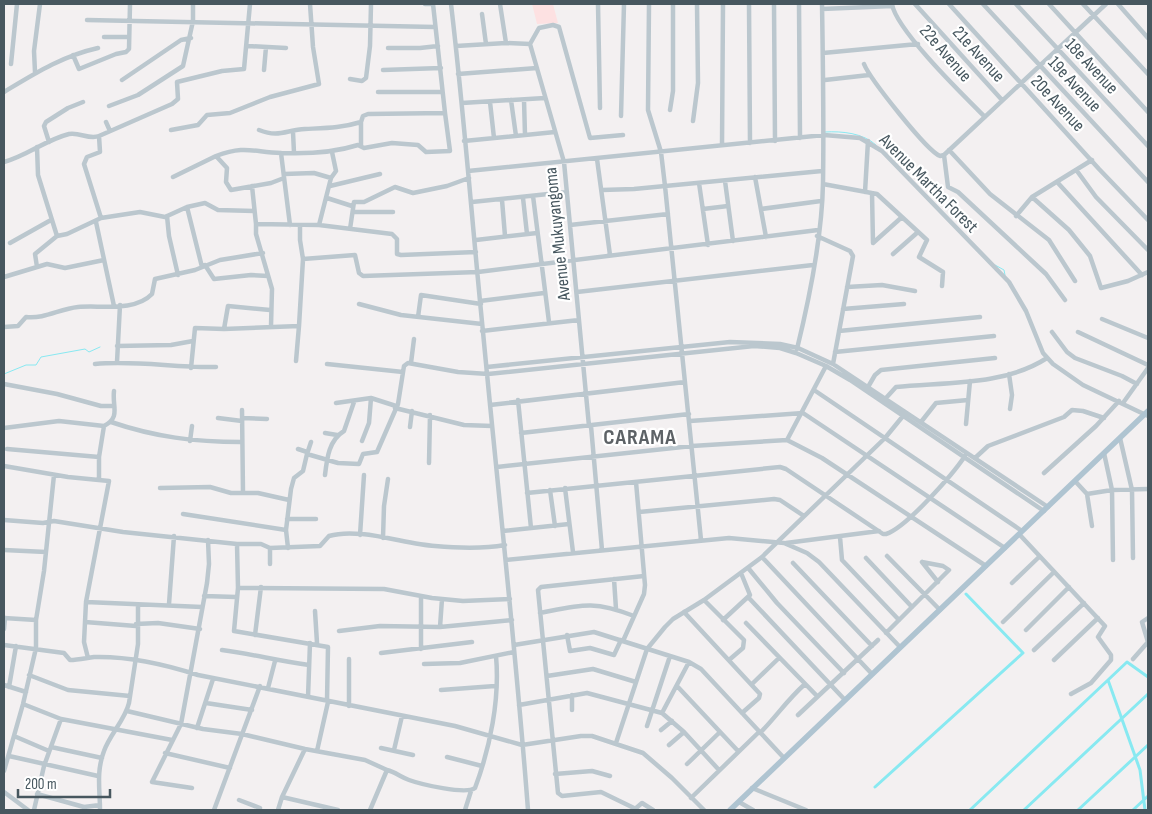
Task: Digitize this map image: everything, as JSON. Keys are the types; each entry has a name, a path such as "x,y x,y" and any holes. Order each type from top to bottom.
{"main road":[{"path":"730,810 1147,414"}],"street":[{"path":"11,64 17,4"},
{"path":"35,72 34,51 40,4"},
{"path":"73,55 79,69 116,54 126,52 129,49 130,4"},
{"path":"182,80 183,66 191,38 192,4"},
{"path":"4,162 16,159 48,142 79,133 91,138 99,136 176,102 178,98 176,84 182,80 222,71 244,69 248,46 250,4"},
{"path":"172,130 198,125 207,115 230,113 276,95 317,86 319,82 310,4"},
{"path":"350,79 362,81 366,78 370,46 371,4"},
{"path":"173,177 216,156 248,148 281,153 332,152 361,145 364,148 392,143 416,144 426,152 450,151 433,4 425,4"},
{"path":"450,4 476,240 482,331 510,599 528,810"},
{"path":"500,4 506,43"},
{"path":"598,4 600,108"},
{"path":"621,116 624,4"},
{"path":"649,4 648,110 660,152 665,186 701,540"},
{"path":"670,110 673,91 673,4"},
{"path":"693,121 698,84 697,4"},
{"path":"722,145 723,4"},
{"path":"748,4 750,143"},
{"path":"774,4 775,141"},
{"path":"799,4 800,138"},
{"name":"21e Avenue","path":"915,4 1002,100"},
{"name":"20e Avenue","path":"949,4 1148,220"},
{"name":"19e Avenue","path":"983,4 1148,182"},
{"name":"18e Avenue","path":"1016,4 1148,146"},
{"path":"1050,4 1148,112"},
{"path":"1083,4 1148,74"},
{"path":"864,64 869,75 937,155 944,155 1106,4"},
{"path":"1118,4 1148,38"},
{"path":"797,350 813,265 823,184 825,80 822,6 892,5"},
{"name":"22e Avenue","path":"892,5 896,17 918,44 985,117"},
{"path":"482,14 486,44"},
{"path":"87,20 435,26"},
{"path":"456,46 506,43 530,44 539,28 553,24 559,27 590,138 623,135"},
{"path":"104,37 129,37"},
{"path":"122,80 181,40 191,38"},
{"name":"Avenue Mukuyangoma","path":"530,44 564,162 602,550"},
{"path":"823,53 918,44"},
{"path":"248,46 286,48"},
{"path":"388,48 438,46"},
{"path":"264,70 266,47"},
{"path":"4,92 35,72 73,55 98,48"},
{"path":"109,106 138,95 183,66"},
{"path":"383,70 441,68"},
{"path":"458,74 537,68"},
{"path":"825,80 869,75"},
{"path":"378,92 442,92"},
{"path":"462,103 545,98"},
{"path":"511,100 516,136"},
{"path":"524,100 525,135"},
{"path":"48,142 44,126 46,122 68,108 83,102"},
{"path":"490,102 494,138"},
{"path":"361,145 361,122 363,116 368,114 445,113"},
{"path":"106,122 110,131"},
{"path":"259,130 277,135 307,129 326,129 361,122"},
{"path":"293,132 294,153"},
{"path":"464,141 555,132"},
{"name":"Avenue Martha Forest","path":"468,171 824,135 850,135 868,141 882,151 1009,282 1026,311 1035,337 1047,358 1076,381 1147,414"},
{"path":"99,136 100,152 87,157 84,164 101,218"},
{"path":"865,192 868,141"},
{"path":"37,147 38,175 57,236"},
{"path":"949,150 990,194 1049,240 1075,281"},
{"path":"319,225 331,178 336,171 332,152"},
{"path":"281,153 290,225"},
{"path":"944,155 948,187 958,192 1046,274 1065,300"},
{"path":"216,156 227,168 226,182 230,189 252,186 284,176 314,173 331,178"},
{"path":"597,159 610,255"},
{"path":"1016,216 1032,197 1058,183 1092,160"},
{"path":"602,190 725,181 822,171"},
{"path":"1077,171 1090,191 1148,250"},
{"path":"330,186 380,174"},
{"path":"755,177 766,237"},
{"path":"350,229 354,202 368,200 390,188 399,188 413,193 448,186 469,178"},
{"path":"725,181 733,241"},
{"path":"700,183 708,245"},
{"path":"1058,183 1142,275"},
{"path":"823,184 872,192 881,196 927,242 919,257 943,272 942,286"},
{"path":"252,186 256,234 272,289 271,326"},
{"path":"472,202 567,192"},
{"path":"872,192 872,243 902,217"},
{"path":"532,196 549,322"},
{"path":"1032,197 1069,230 1090,256 1101,288 1148,272"},
{"path":"327,198 352,206"},
{"path":"523,198 527,234"},
{"path":"502,200 505,236"},
{"path":"761,209 821,201"},
{"path":"37,267 35,254 57,236 67,234 101,218 140,212 159,217 168,216 187,206 205,202 218,210 254,210"},
{"path":"187,206 204,266 214,279 248,275 268,276"},
{"path":"703,209 728,206"},
{"path":"353,212 393,212"},
{"path":"570,225 668,214"},
{"path":"168,216 169,236 178,275"},
{"path":"10,243 51,220"},
{"path":"96,222 114,306"},
{"path":"256,224 319,225 394,234 399,255 476,252"},
{"path":"296,361 303,260 300,225"},
{"path":"303,260 355,254 359,273 363,276 478,272 574,258 708,245 818,230"},
{"path":"893,254 918,232"},
{"path":"476,240 537,233"},
{"path":"817,236 852,253 848,287 833,364"},
{"path":"4,328 18,326 26,317 43,318 64,310 120,306 148,298 152,294 155,279 178,275 220,260 263,253"},
{"path":"4,277 47,264 65,268 104,260"},
{"path":"577,292 813,265"},
{"path":"848,287 882,285 915,290"},
{"path":"418,316 421,295 481,303 544,293"},
{"path":"359,304 418,316 482,324"},
{"path":"843,309 904,304"},
{"path":"116,362 120,306"},
{"path":"224,329 228,306 270,310"},
{"path":"839,331 980,317"},
{"path":"1102,319 1148,338"},
{"path":"482,331 579,320"},
{"path":"191,368 195,328 224,329 298,326"},
{"path":"1052,332 1067,352 1075,358 1138,384"},
{"path":"1044,472 1121,402 1138,384 1148,367 1078,332"},
{"path":"836,352 994,336"},
{"path":"412,363 414,339"},
{"path":"117,346 171,345 193,341"},
{"path":"298,450 327,460 359,464 363,454 378,452 396,407 405,364 412,363 458,372 488,374 681,350 754,346 780,348 797,350 833,364 886,398 1046,509"},
{"path":"797,350 826,366 966,455 975,458 1046,509"},
{"path":"868,387 875,375 881,370 995,358"},
{"path":"886,398 896,388 970,381 1009,374 1031,368 1047,358"},
{"path":"487,368 584,361"},
{"path":"95,364 116,362 191,368 216,367"},
{"path":"327,364 403,372"},
{"path":"787,440 803,413 826,366"},
{"path":"1009,374 1012,395 1010,409"},
{"path":"966,424 970,381"},
{"path":"490,404 685,382"},
{"path":"4,384 56,394 95,405 114,406"},
{"path":"814,390 1021,532 1039,557 1105,626 1098,636 1111,655 1111,660 1092,683 1071,694"},
{"path":"4,428 59,421 104,426 111,422 116,414 114,391"},
{"path":"362,440 369,423 371,398"},
{"path":"336,404 371,398 396,407 464,425 492,426"},
{"path":"518,400 531,528"},
{"path":"921,422 936,403 968,400"},
{"path":"325,475 327,460 337,435 344,431 354,402"},
{"path":"242,410 243,493"},
{"path":"975,458 988,446 1064,417 1072,410 1083,411 1104,418"},
{"path":"410,427 412,411"},
{"path":"690,421 803,413 1005,548"},
{"path":"521,433 689,414"},
{"path":"429,463 430,415"},
{"path":"616,743 647,648 669,623 748,569 762,557 885,438 903,416"},
{"path":"218,418 267,419"},
{"path":"111,422 145,433 190,441 241,442"},
{"path":"99,479 99,457 104,426"},
{"path":"190,441 192,426"},
{"path":"325,433 337,435"},
{"path":"1120,438 1132,490 1133,558"},
{"path":"496,467 692,446 787,440 822,458 986,566"},
{"path":"288,548 286,530 289,500 294,478 302,471 311,442"},
{"path":"6,449 99,457"},
{"path":"1104,453 1112,490 1113,560"},
{"path":"527,493 780,467 826,495 883,534 891,532 910,517 953,475 966,455"},
{"path":"4,466 54,475 108,480 110,483 86,602 85,648 88,658"},
{"path":"4,771 23,704 36,648 36,620 46,552 54,475"},
{"path":"360,536 364,475"},
{"path":"383,538 388,479"},
{"path":"1076,481 1087,494 1092,526"},
{"path":"567,635 570,651 590,648 614,655 644,594 636,482"},
{"path":"160,488 210,487 231,493 289,500"},
{"path":"565,488 573,552"},
{"path":"1087,494 1112,490 1148,489"},
{"path":"550,490 555,526"},
{"path":"639,512 774,499 780,500 804,516"},
{"path":"183,514 286,530"},
{"path":"287,518 316,519"},
{"path":"4,520 49,522 237,544 261,544 270,548 322,546 331,535 383,538 435,546 489,548 504,545"},
{"path":"503,531 569,524"},
{"path":"506,560 701,540 730,538 784,543 879,531"},
{"path":"169,604 174,536"},
{"path":"840,537 842,560 899,620"},
{"path":"192,788 152,782 180,724 200,629 209,564 208,540"},
{"path":"784,543 807,553 819,562 900,647"},
{"path":"237,544 238,588 234,630 255,635 317,643 328,648 327,702 317,751"},
{"path":"270,548 270,564"},
{"path":"4,550 46,552"},
{"path":"887,556 940,610"},
{"path":"762,557 872,674"},
{"path":"1012,583 1039,557"},
{"path":"866,558 912,607"},
{"path":"886,633 926,595 938,582 948,568 922,562 938,582"},
{"path":"793,563 872,646"},
{"path":"748,569 777,603 844,672"},
{"path":"1002,622 1054,572"},
{"path":"722,620 748,597 750,591 741,573"},
{"path":"644,576 538,588 550,700 555,774 559,796 601,792 635,809 642,803 653,810"},
{"path":"614,579 616,609"},
{"path":"255,635 261,587"},
{"path":"1026,630 1068,587"},
{"path":"238,588 384,589 442,599 472,601 510,599"},
{"path":"204,596 236,597"},
{"path":"421,596 421,649"},
{"path":"748,597 845,700"},
{"path":"440,627 442,599"},
{"path":"704,600 744,640 744,644 729,660"},
{"path":"86,602 138,605 169,604 202,607"},
{"path":"1034,650 1084,603"},
{"path":"540,613 592,604 616,609 634,616"},
{"path":"37,794 84,807 100,808 98,776 102,758 114,730 127,712 130,696 138,644 136,625 138,605"},
{"path":"315,611 317,643"},
{"path":"684,612 760,694 759,698 742,713"},
{"path":"4,629 4,618 36,620"},
{"path":"1054,660 1098,618"},
{"path":"1133,659 1148,643 1142,622 1148,618"},
{"path":"339,631 380,626 440,627 512,620"},
{"path":"86,622 136,625 158,623 200,629"},
{"path":"746,623 817,696"},
{"path":"514,645 594,632 689,662 701,669 784,758"},
{"path":"798,715 878,640"},
{"path":"381,653 472,642"},
{"path":"308,697 310,643"},
{"path":"4,645 64,653 70,660 88,658 135,659 171,666 213,679 260,686 327,702 490,734 522,745 581,736 616,743 643,753 704,810"},
{"path":"4,690 7,686 16,646"},
{"path":"222,650 264,656 275,661 309,665"},
{"path":"424,664 460,663 514,652"},
{"path":"465,810 471,791 475,788 490,734 496,656"},
{"path":"647,726 670,656"},
{"path":"752,684 779,658"},
{"path":"349,659 349,706"},
{"path":"268,688 275,661"},
{"path":"662,714 689,662"},
{"path":"547,676 593,669 636,682"},
{"path":"29,675 68,690 130,696"},
{"path":"197,728 213,679"},
{"path":"691,798 738,751 778,715 783,704 805,684"},
{"path":"7,686 26,692"},
{"path":"214,810 260,686"},
{"path":"441,690 495,686"},
{"path":"678,686 738,751"},
{"path":"519,705 572,695 594,694 662,714 684,732 719,770"},
{"path":"572,695 572,710"},
{"path":"206,703 252,710"},
{"path":"23,704 61,719 172,740"},
{"path":"127,712 197,728 242,734 304,749 365,760 418,783 471,791"},
{"path":"394,750 402,716"},
{"path":"34,810 44,766 61,719"},
{"path":"661,730 672,721"},
{"path":"669,745 684,732"},
{"path":"687,764 720,732"},
{"path":"14,736 50,749 102,758"},
{"path":"381,748 413,755"},
{"path":"278,810 304,749"},
{"path":"165,753 230,768"},
{"path":"9,756 44,766 98,776"},
{"path":"447,757 482,766"},
{"path":"370,810 387,770"},
{"path":"555,774 596,771 610,776"},
{"path":"752,788 806,810"},
{"path":"4,792 28,810"},
{"path":"282,797 338,810"},
{"path":"239,800 261,810"},
{"path":"739,802 753,810"}],"shaded area":[{"path":"532,4 553,4 558,23 537,24"}],"waterway":[{"path":"825,132 859,135 876,145"},
{"path":"995,265 1004,270 1005,275"},
{"path":"4,374 26,365 36,365 41,357 85,349 89,352 100,347"},
{"path":"875,787 1023,653 966,594"},
{"path":"1145,810 1140,770 1108,680 1127,662 1148,677"},
{"path":"970,810 1108,680"},
{"path":"1024,810 1148,694"},
{"path":"1078,810 1148,745"},
{"path":"1133,810 1148,796"}],"district":[{"name":"CARAMA","path":"640,436"}]}
